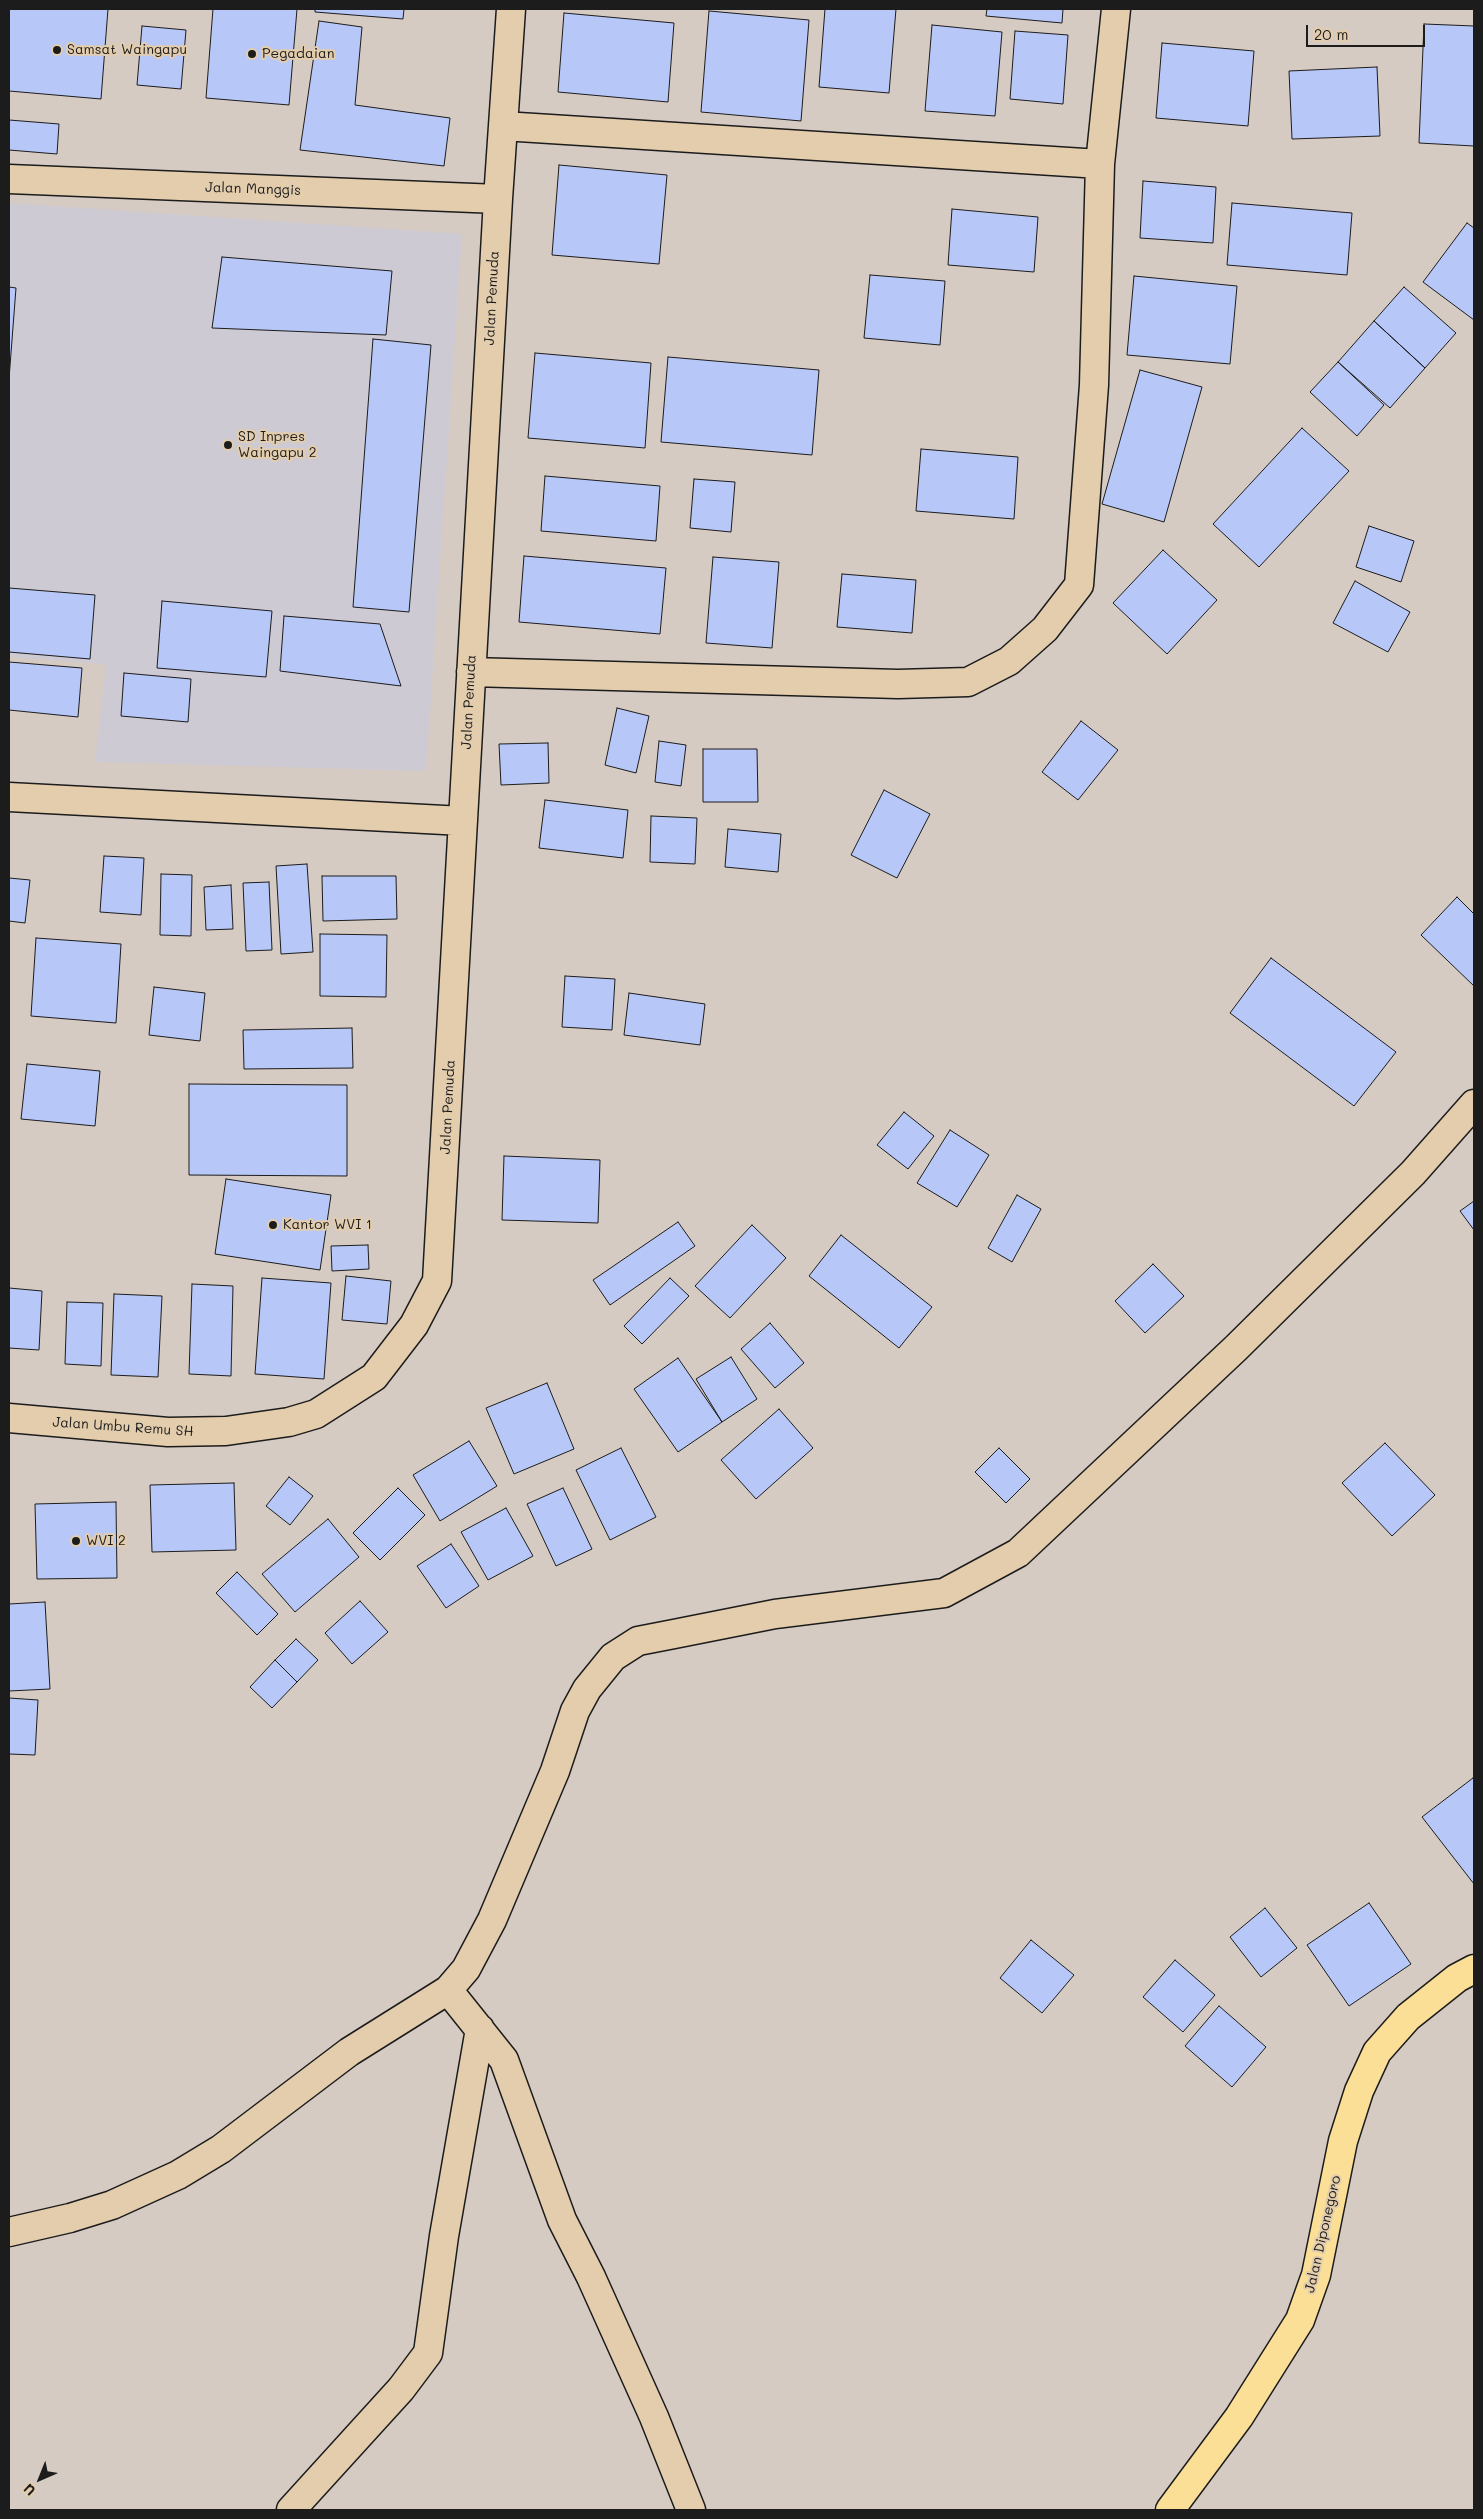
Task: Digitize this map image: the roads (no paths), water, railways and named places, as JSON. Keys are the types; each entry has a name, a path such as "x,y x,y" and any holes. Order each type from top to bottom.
{"highway":[{"name":"Jalan Diponegoro","path":"1170,2510 1239,2417 1300,2320 1316,2276 1343,2140 1359,2091 1377,2052 1408,2017 1457,1978 1474,1969"}],"street":[{"name":"Jalan Pemuda","path":"374,1376 414,1324 437,1281 498,199 511,9"},
{"path":"471,672 898,684 968,682 1009,662 1045,629 1079,585 1094,385 1100,164 1116,9"},
{"path":"503,126 1100,164"},
{"name":"Jalan Manggis","path":"9,179 498,199"},
{"path":"9,797 463,821"},
{"path":"9,2232 70,2218 112,2205 178,2175 222,2149 349,2052 448,1990 466,1969 492,1920 555,1771 575,1711 587,1688 613,1657 638,1641 775,1614 944,1593 1018,1553 1279,1306 1414,1173 1474,1104"},
{"name":"Jalan Umbu Remu SH","path":"9,1418 168,1432 226,1431 289,1422 316,1414 374,1376"},
{"path":"448,1990 504,2060 562,2220 591,2277 654,2417 691,2510"},
{"path":"291,2510 401,2389 428,2353 444,2236 480,2029"}],"place":[{"name":"Samsat Waingapu","path":"57,50"},
{"name":"Pegadaian","path":"252,54"},
{"name":"SD Inpres Waingapu 2","path":"228,445"},
{"name":"Kantor WVI 1","path":"273,1225"},
{"name":"WVI 2","path":"76,1541"}]}
